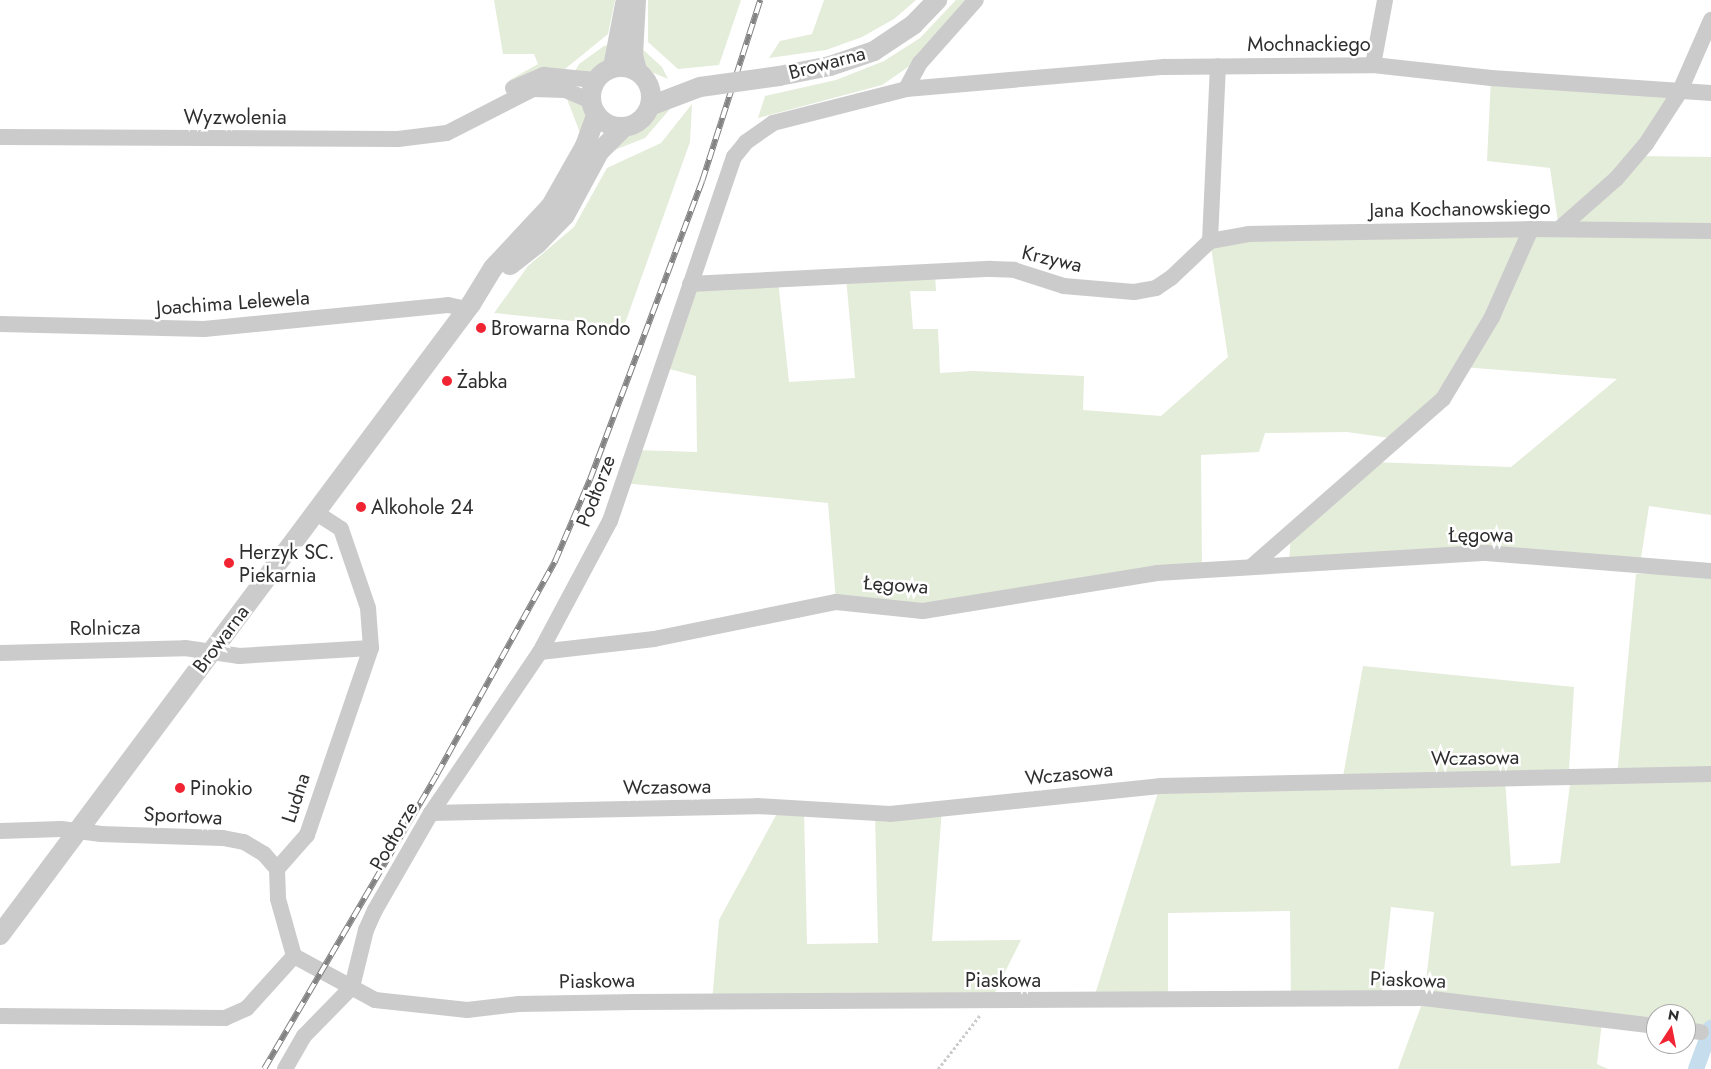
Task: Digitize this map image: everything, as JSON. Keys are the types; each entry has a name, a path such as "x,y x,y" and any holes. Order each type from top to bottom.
{"street":[{"path":"613,67 626,0"},
{"path":"636,0 634,55 637,71 650,96 640,120 624,127 608,124 593,108 595,80 613,67 624,66 637,71"},
{"name":"Browarna","path":"650,96 830,66 874,51 912,25 937,0"},
{"path":"906,89 920,63 976,0"},
{"path":"1373,65 1385,0"},
{"path":"1559,229 1616,179 1646,144 1679,93 1711,20"},
{"name":"Mochnackiego","path":"906,89 1164,67 1373,65 1679,93 1711,94"},
{"path":"1210,241 1218,66"},
{"name":"Wyzwolenia","path":"469,124 500,97 534,77 557,75 595,80"},
{"name":"Wyzwolenia","path":"0,137 398,139 447,133 469,124 522,92 533,89 565,90 593,108"},
{"name":"Podtorze","path":"352,987 366,930 431,813 540,652 610,521 727,172 746,142 773,123 906,89"},
{"name":"Browarna","path":"0,935 472,302 493,268 551,206 582,152 593,108"},
{"name":"Browarna","path":"472,302 537,244 565,215 599,152 624,127"},
{"path":"1251,567 1443,399 1492,317 1531,229"},
{"name":"Jana Kochanowskiego","path":"1210,241 1248,234 1531,229 1711,230"},
{"name":"Krzywa","path":"690,284 991,269 1014,270 1064,286 1144,292 1172,278 1210,241"},
{"name":"Joachima Lelewela","path":"0,324 204,329 472,302"},
{"name":"Ludna","path":"277,869 307,836 370,648 368,608 341,529 315,512"},
{"name":"Łęgowa","path":"540,652 654,639 836,602 923,612 1157,573 1486,553 1711,571"},
{"name":"Rolnicza","path":"0,652 185,648 211,653"},
{"path":"211,653 239,656 370,648"},
{"name":"Wczasowa","path":"431,813 757,806 890,814 1160,786 1711,774"},
{"name":"Sportowa","path":"0,831 60,829 77,832 244,842 264,854 277,869"},
{"path":"277,869 278,899 294,956 352,987 304,1036 285,1069"},
{"path":"0,1016 225,1018 247,1008 294,956"},
{"name":"Piaskowa","path":"352,987 375,1000 467,1010 519,1004 624,1002 990,1002 1424,998 1646,1025"}],"path":[{"path":"938,1069 990,1002"}],"green space":[{"path":"494,0 615,0 608,34 565,69 508,81 538,64 534,54 503,54"},
{"path":"648,0 741,0 719,65 678,69 648,42"},
{"path":"824,0 916,0 894,19 862,37 826,50 769,58 780,41 812,34"},
{"path":"956,0 966,0 914,63 882,85 758,118 765,96 836,80 884,61 920,38"},
{"path":"613,44 609,59 603,65 591,72 574,73 579,64 604,46"},
{"path":"640,47 662,67 668,79 649,71 644,65"},
{"path":"1491,78 1682,88 1636,156 1711,157 1711,515 1649,506 1641,558 1486,553 1289,565 1291,532 1372,462 1511,467 1617,379 1463,367 1397,439 1347,432 1265,433 1259,452 1201,455 1202,570 923,611 836,602 828,503 623,483 634,450 697,452 696,376 662,367 690,284 778,280 789,382 855,378 846,277 935,274 936,291 910,291 913,329 938,329 940,373 973,371 1084,376 1083,410 1161,416 1228,357 1210,241 1559,229 1550,168 1487,161"},
{"path":"567,99 583,106 586,112 588,119 582,138"},
{"path":"692,104 690,142 624,326 494,313 528,266 574,227 607,168 661,143"},
{"path":"670,109 645,138 612,151 622,136 641,129 655,113"},
{"path":"1711,572 1711,1026 1708,1034 1696,1032 1696,1004 1646,1004 1646,1025 1602,1022 1597,1064 1608,1069 1398,1069 1424,998 1434,912 1391,907 1381,999 1291,1001 1290,911 1168,913 1168,1000 1093,1001 1160,786 1342,782 1363,666 1574,687 1569,770 1505,779 1511,866 1560,863 1570,784 1617,776 1636,574"},
{"path":"780,808 804,809 807,944 878,943 875,813 942,808 932,941 1021,940 990,1002 712,1002 719,920"}],"waterway":[{"path":"1696,1069 1711,1028"}],"railway":[{"path":"264,1069 437,774 555,561 590,479 702,181 760,0"}],"place":[{"name":"Browarna Rondo","path":"481,328"},
{"name":"Żabka","path":"447,381"},
{"name":"Alkohole 24","path":"361,507"},
{"name":"Herzyk SC. Piekarnia","path":"229,563"},
{"name":"Pinokio","path":"180,788"}]}
